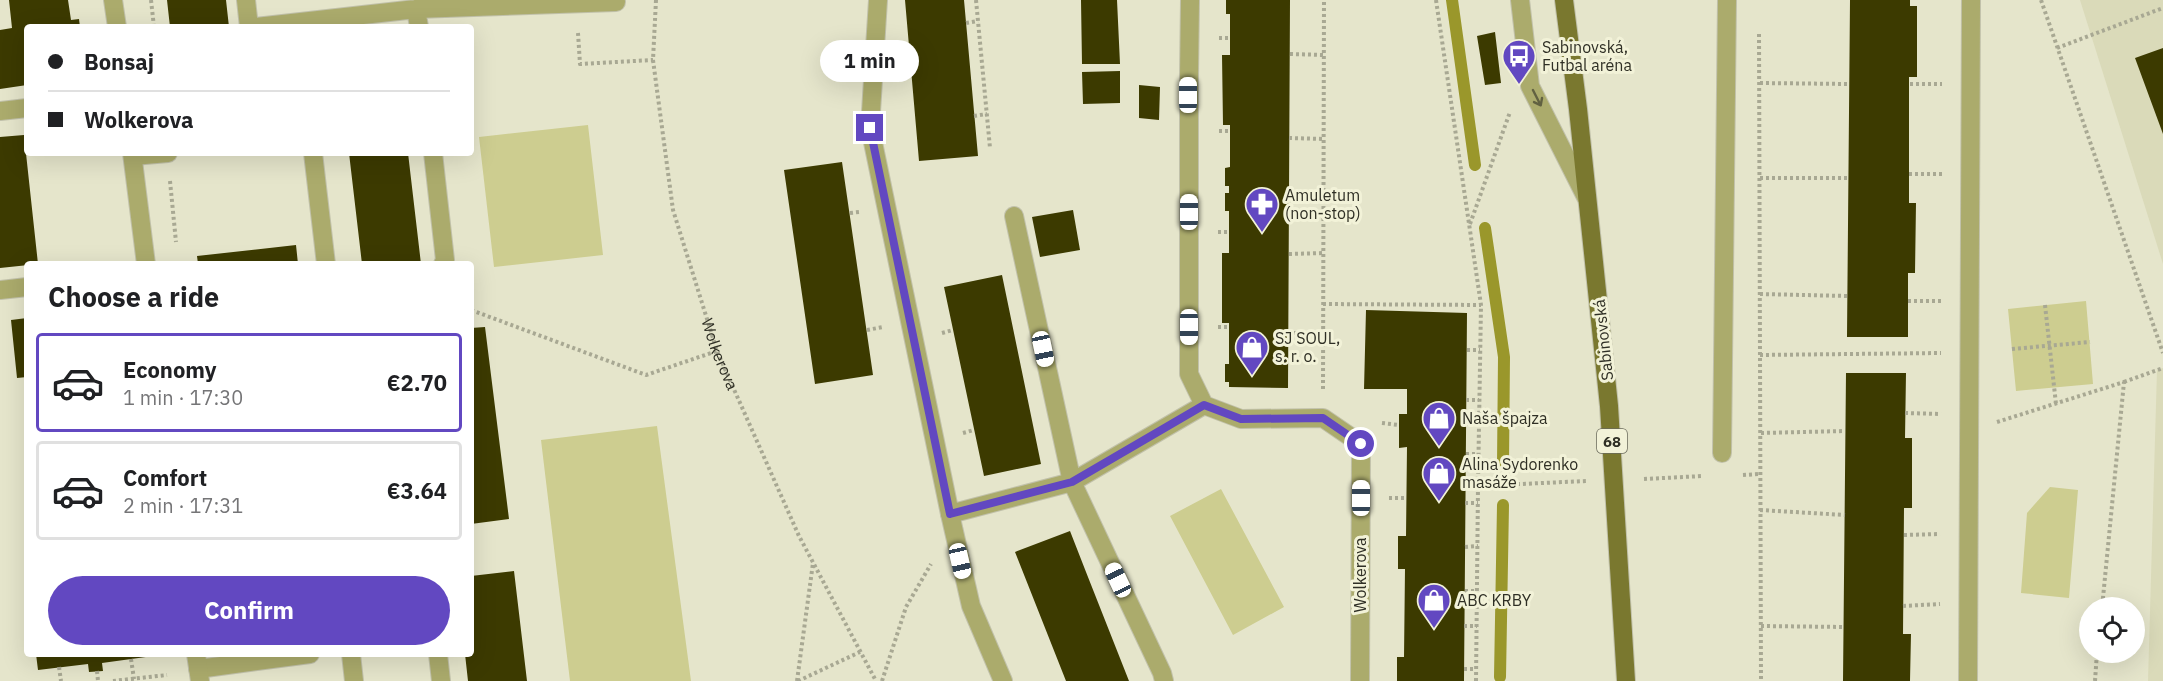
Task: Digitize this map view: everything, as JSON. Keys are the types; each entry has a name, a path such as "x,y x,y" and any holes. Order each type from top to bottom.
{"main road":[{"name":"Sabinovská","path":"1564,0 1610,406 1626,681"}],"street":[{"path":"113,0 117,24"},
{"path":"246,0 249,24"},
{"path":"878,0 870,128 971,606 1004,681"},
{"path":"1190,0 1189,374 1204,405 1241,419 1323,418"},
{"path":"1520,0 1530,86 1588,202"},
{"path":"1722,453 1727,0"},
{"path":"1968,681 1971,0"},
{"path":"305,24 417,9 616,2"},
{"path":"417,9 419,24"},
{"path":"0,111 24,108"},
{"path":"133,156 147,261"},
{"path":"313,156 326,261"},
{"path":"433,156 444,261"},
{"path":"1014,216 1072,482 1159,665 1164,681"},
{"path":"0,290 24,287"},
{"path":"950,514 1072,482 1204,405"},
{"name":"Wolkerova","path":"1323,418 1361,444 1360,681"},
{"path":"198,668 286,657"},
{"path":"351,657 354,681"},
{"path":"438,657 441,681"}],"path":[{"path":"151,0 153,24"},
{"name":"Wolkerova","path":"656,0 653,60 674,210 717,351 813,563 876,681"},
{"path":"976,0 990,148"},
{"path":"1323,418 1324,0"},
{"path":"1436,0 1480,305 1476,681"},
{"path":"2041,0 2163,353"},
{"path":"576,3 580,64 653,60"},
{"path":"2057,48 2163,8"},
{"path":"966,23 978,21"},
{"path":"1759,24 1761,681"},
{"path":"1290,54 1324,55"},
{"path":"1760,83 1850,84"},
{"path":"1469,227 1511,107"},
{"path":"974,116 987,114"},
{"path":"1289,138 1324,139"},
{"path":"167,156 177,253"},
{"path":"1760,178 1848,178"},
{"path":"1289,254 1324,253"},
{"path":"1760,294 1847,296"},
{"path":"1323,304 1480,305"},
{"path":"2045,305 2056,404"},
{"path":"474,311 646,375 717,351"},
{"path":"1288,333 1323,333"},
{"path":"2012,349 2090,342"},
{"path":"1467,350 1480,350"},
{"path":"1760,354 1969,353"},
{"path":"1969,431 2163,368"},
{"path":"2103,597 2124,382"},
{"path":"1466,400 1479,400"},
{"path":"1466,424 1479,424"},
{"path":"1761,433 1845,431"},
{"path":"1466,454 1478,454"},
{"path":"1738,475 1760,474"},
{"path":"1478,486 1704,476"},
{"path":"1465,503 1478,503"},
{"path":"1760,510 1845,515"},
{"path":"1465,547 1478,546"},
{"path":"798,681 813,563"},
{"path":"1464,591 1477,591"},
{"path":"882,681 906,607"},
{"path":"1464,626 1477,626"},
{"path":"1761,626 1844,627"},
{"path":"798,681 860,651"},
{"path":"131,659 134,678"},
{"path":"2095,681 2096,663"},
{"path":"59,667 61,681"},
{"path":"1464,669 1476,669"},
{"path":"97,671 98,681"},
{"path":"113,681 167,675"}],"shaded area":[{"path":"2080,0 2163,0 2163,264"},
{"path":"2163,368 2163,681 2148,681 2157,370"}],"green space":[{"path":"588,125 603,255 494,267 479,137"},
{"path":"2086,301 2093,384 2016,391 2008,309"},
{"path":"657,426 691,681 570,681 541,440"},
{"path":"2050,487 2078,490 2069,598 2021,593 2027,513"},
{"path":"1221,489 1284,607 1233,635 1170,516"}],"building":[{"path":"9,0 68,0 71,20 79,19 80,24 24,24 24,85 0,89 0,30 12,28"},
{"path":"167,0 226,0 229,24 170,24"},
{"path":"905,0 964,0 978,156 919,161"},
{"path":"1081,0 1117,0 1120,64 1082,64"},
{"path":"1226,0 1290,0 1288,388 1229,387 1229,382 1225,382 1225,364 1229,364 1229,323 1222,323 1222,253 1229,253 1229,211 1225,211 1225,193 1229,193 1229,186 1225,186 1225,168 1230,167 1230,125 1223,125 1222,55 1230,55 1230,14 1226,14"},
{"path":"1850,0 1910,0 1910,6 1917,6 1917,77 1909,77 1909,203 1916,203 1915,273 1908,273 1908,337 1847,337"},
{"path":"1495,32 1501,83 1485,85 1477,36"},
{"path":"2163,48 2163,134 2135,58"},
{"path":"1120,71 1120,103 1083,104 1082,72"},
{"path":"1139,85 1160,87 1159,120 1139,118"},
{"path":"24,135 24,156 26,156 38,261 24,261 24,265 0,268 0,137"},
{"path":"349,156 408,156 421,261 362,261"},
{"path":"842,162 873,375 815,384 784,170"},
{"path":"1073,210 1080,250 1040,257 1032,217"},
{"path":"296,245 298,261 198,261 197,256"},
{"path":"1002,275 1041,464 984,476 944,287"},
{"path":"1366,310 1467,313 1464,681 1397,681 1397,657 1404,657 1405,569 1398,569 1398,536 1406,536 1407,447 1399,448 1399,414 1407,414 1407,389 1364,389"},
{"path":"24,318 24,377 17,378 11,320"},
{"path":"485,327 509,519 474,524 474,328"},
{"path":"1846,373 1906,373 1905,438 1912,438 1912,508 1904,508 1903,634 1911,634 1910,681 1843,681"},
{"path":"1070,531 1129,681 1066,681 1015,552"},
{"path":"514,571 527,681 468,681 465,657 474,657 474,576"},
{"path":"36,657 146,657 102,663 103,671 89,672 88,664 38,670"}],"waterway":[{"path":"1452,0 1475,165"},
{"path":"1485,228 1504,357 1503,464"},
{"path":"1500,677 1503,505"}],"place":[{"name":"Sabinovská, Futbal aréna","path":"1519,85"},
{"name":"Amuletum (non-stop)","path":"1262,233"},
{"name":"SJ SOUL, s. r. o.","path":"1252,376"},
{"name":"Naša špajza","path":"1439,447"},
{"name":"Alina Sydorenko masáže","path":"1439,502"},
{"name":"ABC KRBY","path":"1434,629"}],"route":[{"path":"870,128 950,514 1072,482 1204,405 1241,419 1323,418 1361,444"}]}
